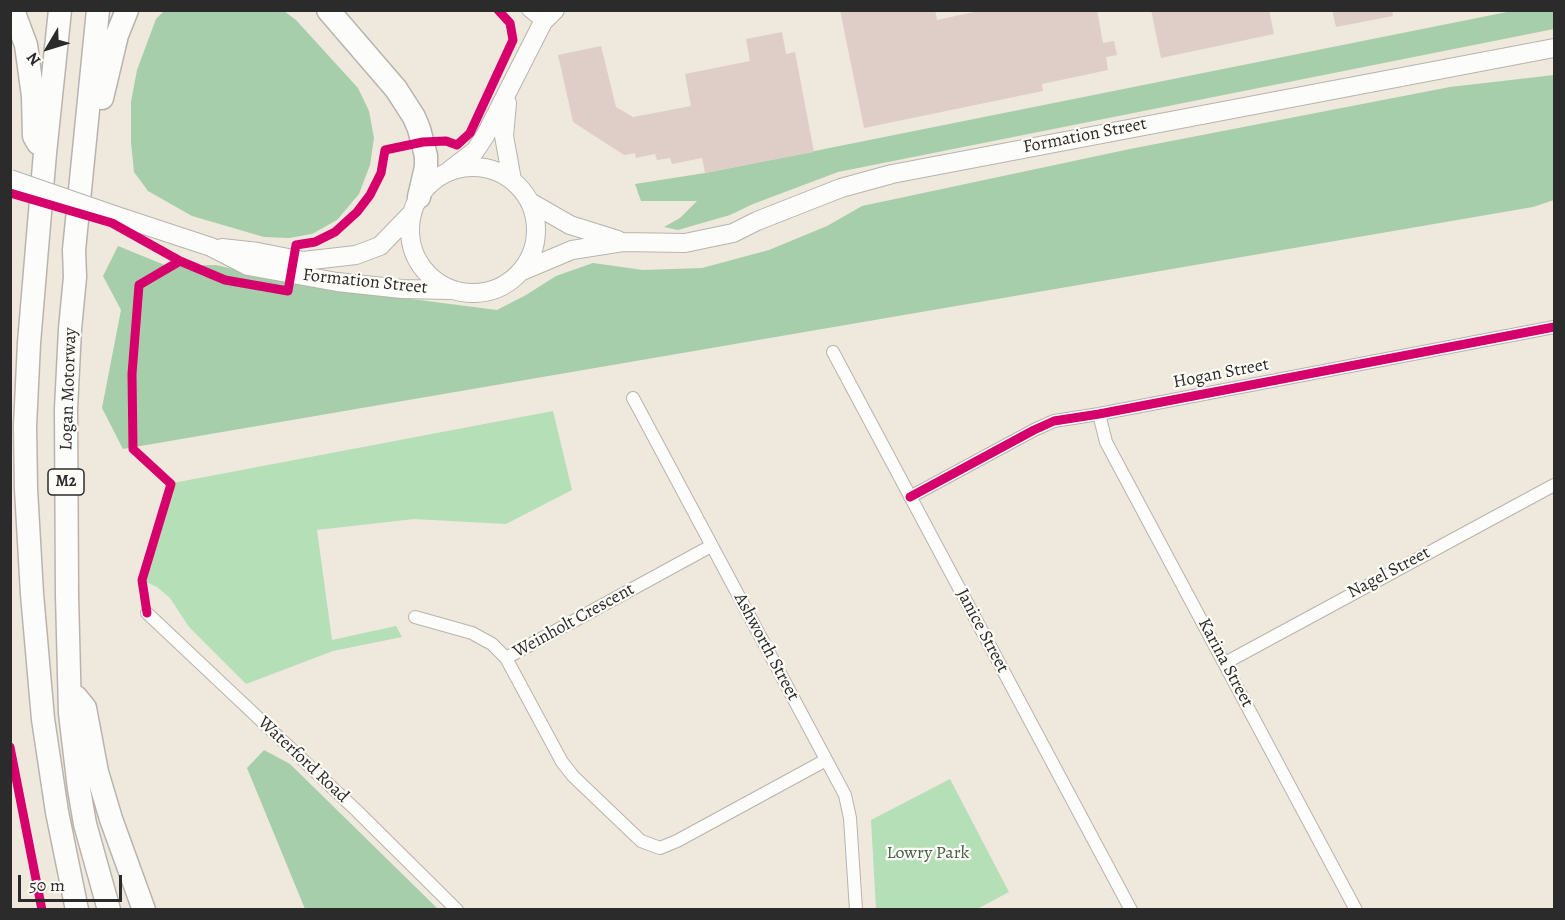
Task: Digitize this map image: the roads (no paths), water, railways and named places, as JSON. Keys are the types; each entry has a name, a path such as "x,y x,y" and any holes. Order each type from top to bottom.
{"highway":[{"path":"13,10 26,45 30,66 34,136 45,153"},
{"name":"M2","path":"60,10 32,297 25,426 28,540 43,719 59,824 77,909"},
{"name":"Logan Motorway","path":"98,10 74,250 75,277 66,409 70,688 73,741 79,789 88,833 109,909"},
{"path":"75,277 81,261 103,93 117,35 127,10"},
{"path":"328,10 396,89 414,117 426,156 426,167 415,206"},
{"path":"70,688 85,708 97,772 111,819 144,909"}],"main road":[{"path":"446,172 462,167 480,167 497,171 512,180 530,202 535,220 536,238 531,255 522,270 508,283 490,291 471,294 452,290 435,282 422,268 413,252 409,233 415,206 430,183 475,151 485,136 549,16"},
{"name":"Formation Street","path":"522,270 572,250 623,242 685,243 733,233 757,221 841,188 892,174 1554,48"},
{"path":"508,92 504,136 512,180"},
{"name":"Formation Street","path":"10,179 211,247 248,266 291,275 402,289 452,290"},
{"name":"Formation Street","path":"530,202 570,225 623,242"},
{"name":"Formation Street","path":"211,247 258,252 303,261 331,260 356,255 380,246 415,206"}],"street":[{"path":"528,10 549,16"},
{"name":"Hogan Street","path":"910,497 1054,421 1554,327"},
{"name":"Janice Street","path":"832,352 1131,909"},
{"name":"Ashworth Street","path":"633,398 845,795 850,818 856,909"},
{"name":"Karina Street","path":"1099,414 1106,442 1356,909"},
{"name":"Nagel Street","path":"1224,663 1554,484"},
{"name":"Weinholt Crescent","path":"711,546 506,658 562,762 573,776 641,841 660,848 677,842 826,760"},
{"name":"Waterford Road","path":"147,613 357,811 457,909"},
{"path":"415,617 472,633 492,644 506,658"}],"park label":[{"name":"Lowry Park","path":"928,854"}]}
